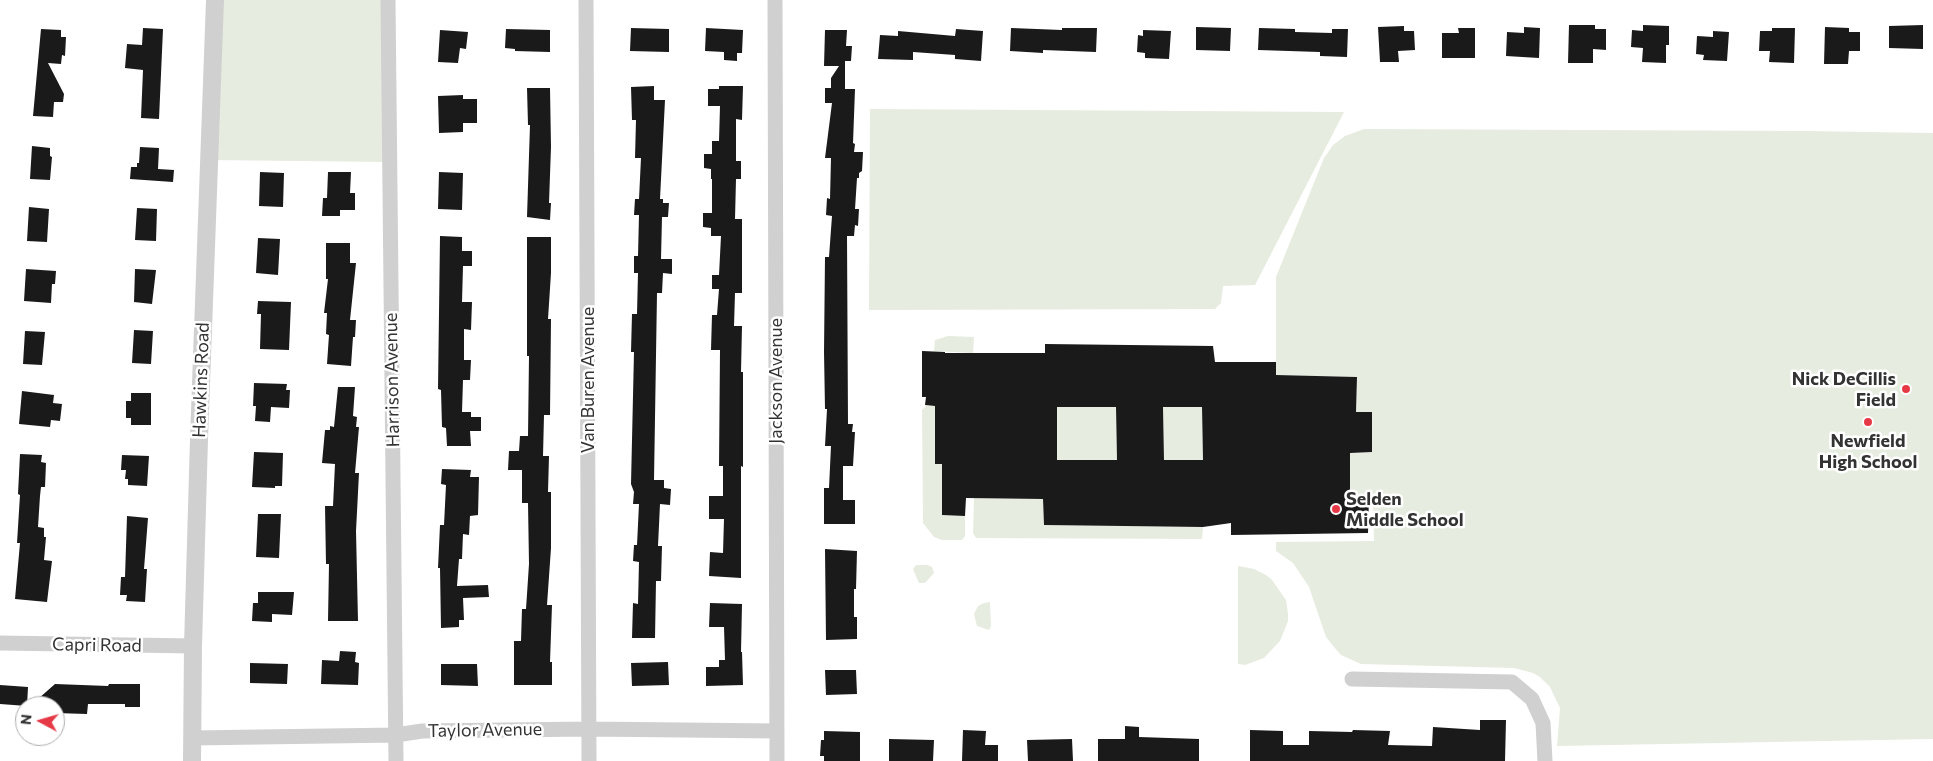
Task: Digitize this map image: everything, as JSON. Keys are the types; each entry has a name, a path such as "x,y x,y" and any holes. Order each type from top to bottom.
{"street":[{"name":"Hawkins Road","path":"192,761 193,646 215,0"},
{"name":"Harrison Avenue","path":"388,0 396,761"},
{"name":"Van Buren Avenue","path":"586,0 589,761"},
{"name":"Jackson Avenue","path":"775,0 777,761"},
{"name":"Capri Road","path":"0,643 193,646"},
{"path":"1352,679 1512,682 1532,699 1543,723 1545,761"},
{"name":"Taylor Avenue","path":"192,738 396,735 422,731 589,729 777,731"}],"shaded area":[{"path":"215,0 388,0 390,162 208,160"},
{"path":"870,109 1344,112 1255,285 1223,286 1221,303 1215,309 869,310"},
{"path":"1364,129 1933,133 1933,739 1557,746 1560,708 1550,687 1533,673 1514,668 1361,664 1341,655 1326,637 1309,587 1293,563 1276,551 1276,542 1374,541 1373,496 1350,495 1350,453 1372,452 1372,412 1356,412 1357,377 1276,375 1276,277 1324,158 1333,145 1345,136"},
{"path":"948,336 974,337 973,353 934,351 935,340"},
{"path":"926,406 935,406 935,464 942,464 942,515 965,516 965,536 962,540 942,540 934,537 923,523 922,410"},
{"path":"1057,407 1116,407 1117,460 1057,460"},
{"path":"1163,407 1202,407 1203,460 1164,460"},
{"path":"974,498 1043,499 1044,525 1203,527 1202,539 976,538 973,533"},
{"path":"916,565 932,567 934,573 925,583 919,583 913,569"},
{"path":"1238,566 1254,569 1272,580 1286,600 1288,614 1288,621 1280,641 1264,658 1245,665 1238,664"},
{"path":"990,602 991,626 989,630 977,626 974,614 978,606"}],"building":[{"path":"1569,25 1595,25 1595,29 1606,29 1606,50 1593,49 1593,63 1568,63"},
{"path":"1643,25 1669,26 1669,45 1666,45 1666,63 1642,62 1643,48 1631,47 1632,30 1643,31"},
{"path":"1923,25 1923,49 1889,48 1889,26"},
{"path":"1404,26 1404,31 1414,31 1415,50 1398,51 1399,62 1380,62 1378,27"},
{"path":"1196,27 1231,28 1230,51 1196,50"},
{"path":"1524,27 1540,28 1539,58 1506,56 1507,32 1524,33"},
{"path":"1825,27 1849,28 1849,32 1860,32 1860,51 1849,51 1848,64 1824,64"},
{"path":"143,28 163,29 159,119 141,118 143,70 125,68 127,44 142,45"},
{"path":"631,28 669,29 669,52 630,51"},
{"path":"706,28 743,30 742,53 737,53 737,61 724,60 724,52 705,51"},
{"path":"1011,28 1062,30 1062,28 1097,28 1096,52 1043,50 1043,53 1010,51"},
{"path":"1259,28 1295,29 1295,32 1332,33 1332,29 1348,29 1347,57 1320,56 1320,52 1258,50"},
{"path":"1458,28 1475,28 1475,58 1442,58 1442,33 1459,33"},
{"path":"1772,28 1795,28 1794,63 1769,62 1770,51 1759,51 1760,31 1772,31"},
{"path":"41,29 61,30 61,37 66,37 65,56 62,55 61,64 48,63 64,94 63,102 54,102 53,117 33,116"},
{"path":"506,29 550,30 550,52 515,51 515,49 505,48"},
{"path":"956,29 983,31 981,61 955,59 955,55 913,52 913,60 878,59 880,35 898,36 898,31 955,36"},
{"path":"440,30 468,32 466,49 460,48 458,63 438,62"},
{"path":"825,30 847,30 846,46 852,46 851,61 845,61 845,89 855,89 854,152 863,152 862,171 859,173 859,178 857,178 855,209 859,209 858,226 855,225 854,236 847,236 848,424 853,424 852,432 855,432 853,466 843,466 843,500 855,500 855,524 824,524 824,488 829,488 831,446 825,446 827,409 825,409 824,352 825,257 829,257 832,216 826,215 827,198 830,199 831,158 825,158 832,103 825,103 825,88 831,88 831,78 839,66 824,66"},
{"path":"1143,30 1171,31 1169,59 1145,58 1145,53 1137,52 1138,35 1143,36"},
{"path":"1713,31 1729,32 1727,61 1703,60 1704,55 1696,54 1697,36 1713,37"},
{"path":"654,86 654,100 665,100 660,199 663,199 663,203 669,203 668,217 662,217 661,259 672,259 672,274 663,273 662,293 657,293 654,480 664,480 664,488 671,489 670,505 660,504 658,546 662,546 661,581 656,581 655,638 632,638 633,603 638,604 639,562 633,561 634,545 637,545 639,504 633,504 634,492 631,484 634,352 631,352 632,314 637,314 638,273 634,273 634,256 638,256 639,215 634,215 635,199 639,199 641,158 635,158 636,120 632,120 631,87"},
{"path":"719,86 743,86 742,120 736,119 736,161 741,161 741,179 736,179 735,219 742,219 742,293 735,293 734,326 742,326 743,467 741,466 741,578 709,576 710,552 723,553 724,519 709,519 709,496 723,496 723,466 719,466 720,350 711,350 712,315 717,315 719,289 712,289 712,275 719,275 721,236 711,236 711,228 703,227 703,213 712,213 711,169 704,168 704,154 712,154 712,141 719,141 720,106 708,106 708,89 719,89"},
{"path":"527,88 550,88 550,220 527,217 530,125 528,125"},
{"path":"463,95 463,99 477,99 477,123 463,123 463,132 439,133 438,96"},
{"path":"32,146 50,148 50,156 52,157 50,180 30,179"},
{"path":"140,147 159,148 158,169 174,170 173,182 130,179 131,167 137,167 137,163 139,163"},
{"path":"260,172 284,173 283,207 259,206"},
{"path":"328,172 351,172 350,193 355,193 355,210 340,210 340,216 322,216 323,198 327,198"},
{"path":"439,172 463,173 462,210 438,209"},
{"path":"29,207 49,209 47,242 27,241"},
{"path":"137,208 157,209 156,241 135,240"},
{"path":"440,236 462,237 462,251 472,251 472,266 463,266 462,302 472,302 471,330 464,329 464,360 471,360 470,380 463,380 462,412 471,412 471,417 481,417 481,431 470,431 471,446 447,446 446,428 442,427 441,390 438,389"},
{"path":"527,237 551,237 548,319 551,319 550,415 544,415 543,456 549,456 548,492 551,492 551,548 547,605 552,605 550,662 552,662 552,685 514,685 514,641 521,641 522,609 526,609 529,564 528,503 522,503 522,470 508,470 509,451 519,451 520,436 528,436"},
{"path":"258,238 280,239 278,275 256,273"},
{"path":"326,243 350,243 350,263 356,263 350,320 356,320 351,366 327,364 329,335 326,334 327,313 324,313 328,279 326,279"},
{"path":"26,269 56,271 55,284 52,284 51,303 24,301"},
{"path":"135,269 156,270 152,304 134,302"},
{"path":"258,301 291,302 289,350 260,349 261,314 257,314"},
{"path":"134,330 153,331 151,364 132,363"},
{"path":"25,331 45,332 42,365 23,364"},
{"path":"1045,344 1213,346 1215,362 1276,362 1276,375 1357,377 1356,412 1372,412 1372,452 1350,453 1350,495 1369,496 1368,533 1231,535 1231,523 1203,527 1044,525 1043,499 966,498 965,516 942,515 942,464 935,464 935,406 925,405 926,397 922,397 922,351 945,353 1045,353","holes":["1057,407 1116,407 1117,460 1057,460","1163,407 1202,407 1203,460 1164,460"]},
{"path":"254,383 287,384 286,390 290,390 289,408 271,407 270,422 255,421 256,406 253,406"},
{"path":"338,387 355,387 353,416 357,417 356,427 359,427 355,473 359,473 356,531 358,621 328,621 329,564 326,564 325,506 333,506 335,464 322,463 325,430 330,430 330,426 334,427"},
{"path":"22,391 54,395 53,403 62,404 60,421 51,420 50,427 19,424"},
{"path":"131,393 151,393 151,425 131,425 131,418 126,418 126,401 131,401"},
{"path":"254,452 283,453 282,486 275,486 275,488 252,487"},
{"path":"20,454 42,455 41,462 46,463 45,487 41,487 38,527 44,528 44,537 46,537 44,560 52,561 47,602 15,599 20,543 17,543"},
{"path":"122,455 149,456 147,486 128,485 128,479 125,479 126,470 121,470"},
{"path":"442,469 471,470 470,477 479,477 478,515 470,516 469,535 463,534 462,559 459,559 457,586 488,585 489,597 463,598 464,620 459,620 459,627 441,628 440,568 438,568 440,525 444,525 446,485 441,484"},
{"path":"258,514 281,514 279,558 256,557"},
{"path":"127,516 148,518 144,569 147,569 145,602 126,601 127,595 120,595 121,577 125,577"},
{"path":"825,549 857,551 854,617 857,617 857,639 826,640"},
{"path":"258,592 294,592 292,615 272,614 272,622 252,621 253,603 258,603"},
{"path":"710,603 742,604 741,652 743,685 706,686 706,667 719,667 719,660 725,660 724,627 709,627"},
{"path":"340,651 356,652 355,662 359,663 358,685 321,684 322,660 339,661"},
{"path":"668,662 669,685 632,686 631,663"},
{"path":"250,663 288,664 287,684 250,683"},
{"path":"441,664 477,664 478,686 441,685"},
{"path":"825,670 856,670 857,694 826,695"},
{"path":"55,684 108,686 109,684 140,684 140,707 125,707 125,704 88,704 87,714 65,713 65,696 41,696"},
{"path":"0,685 28,687 28,696 15,696 15,705 0,704"},
{"path":"1480,720 1506,720 1505,761 1250,761 1250,730 1283,731 1283,745 1309,745 1309,731 1352,732 1353,730 1390,731 1388,745 1432,746 1433,727 1480,730"},
{"path":"1125,726 1139,727 1139,737 1199,739 1199,761 1098,761 1098,739 1125,739"},
{"path":"963,730 986,731 985,745 998,745 998,761 962,761"},
{"path":"824,731 860,732 860,761 824,761 824,756 820,756 821,740 824,740"},
{"path":"889,739 934,740 933,761 889,761"},
{"path":"1072,739 1073,761 1028,761 1027,740"}],"place":[{"name":"Nick DeCillis Field","path":"1906,389"},
{"name":"Newfield High School","path":"1868,422"},
{"name":"Selden Middle School","path":"1336,509"}]}
